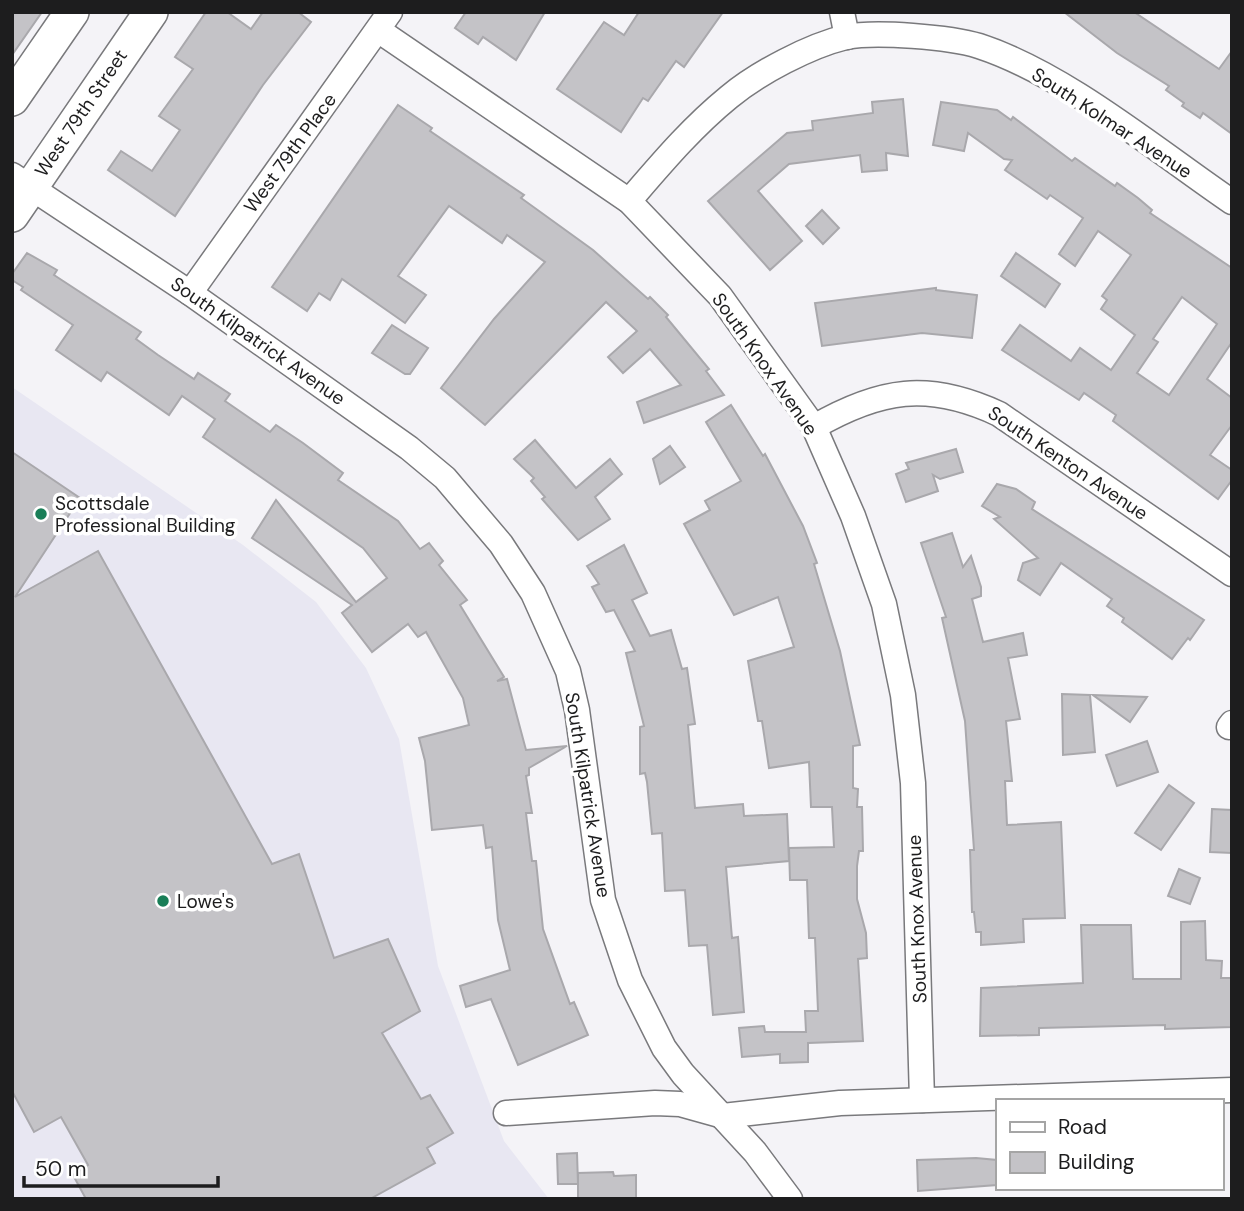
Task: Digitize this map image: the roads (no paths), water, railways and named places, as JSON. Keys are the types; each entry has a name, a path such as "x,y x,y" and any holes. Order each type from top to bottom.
{"main road":[{"path":"12,99 72,12"},
{"name":"West 79th Street","path":"18,193 151,12"}],"street":[{"path":"842,12 847,37"},
{"name":"South Knox Avenue","path":"384,21 629,201 719,296 814,427 853,516 884,604 903,695 913,783 922,1100"},
{"name":"West 79th Place","path":"190,293 384,21"},
{"name":"South Kolmar Avenue","path":"629,201 684,137 731,95 780,64 847,37 907,36 978,46 1031,70 1082,99 1232,202"},
{"name":"South Kilpatrick Avenue","path":"18,193 190,293 410,448 445,478 501,544 533,593 568,671 577,710 596,860 615,943 664,1048 790,1199"},
{"name":"South Kenton Avenue","path":"814,427 868,401 898,394 933,392 969,400 999,414 1232,574"},
{"path":"506,1113 655,1103 680,1104 723,1116 840,1103 1232,1090"}],"place":[{"name":"Scottsdale Professional Building","path":"41,514"},
{"name":"Lowe's","path":"163,901"}]}
